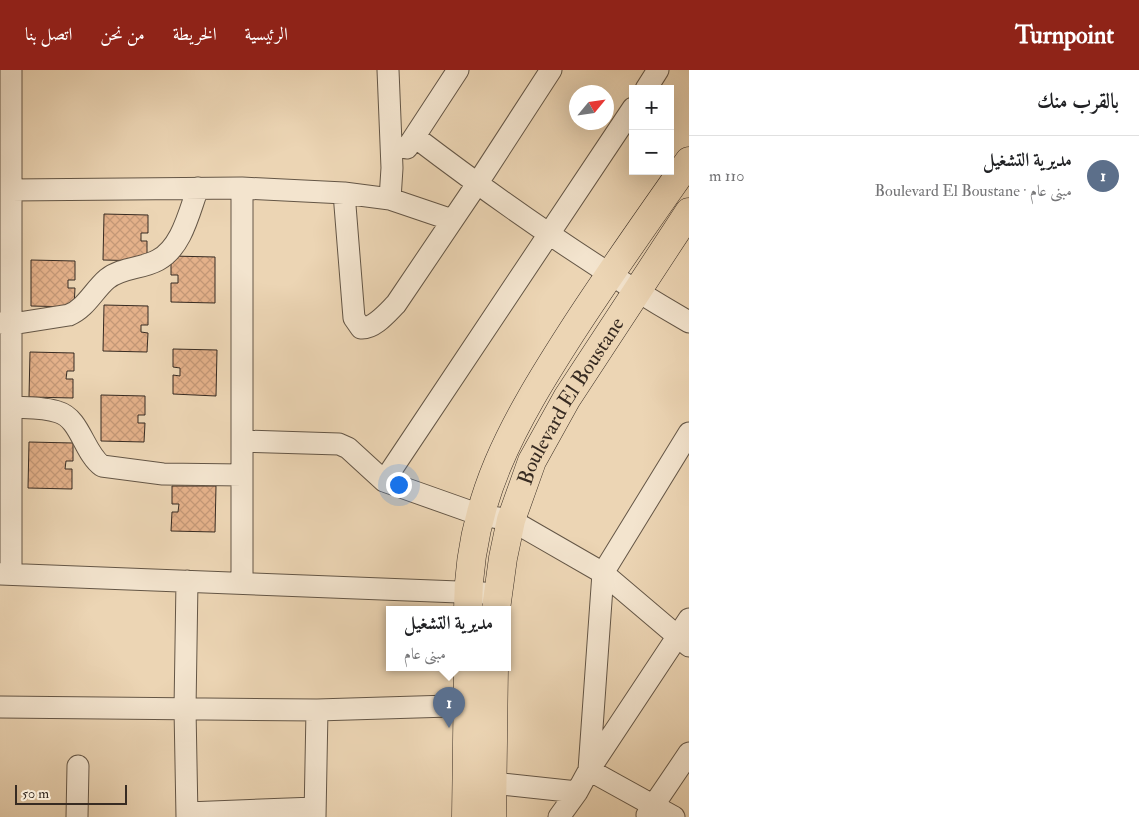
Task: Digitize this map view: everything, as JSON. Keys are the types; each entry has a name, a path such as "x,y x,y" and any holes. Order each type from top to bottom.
{"main road":[{"path":"468,601 470,568 480,515 488,486 512,432 533,392 609,274 689,161"},
{"name":"Boulevard El Boustane","path":"497,602 511,520 532,461 567,398 689,212"},
{"path":"469,671 481,705 493,784 492,817"},
{"path":"466,817 481,705 493,671"}],"street":[{"path":"11,70 7,195 6,324 6,363 11,406 6,574 242,583 497,602"},
{"path":"388,70 392,168 390,199"},
{"path":"392,168 415,138 458,70"},
{"path":"344,193 352,312 361,328 366,328 396,304 551,70"},
{"path":"384,480 629,114"},
{"path":"415,138 477,184 609,274 689,322"},
{"path":"7,195 198,188 242,188 344,193 390,199 452,220"},
{"path":"6,324 69,315 76,312 108,278 120,272 158,260 175,244 198,188"},
{"path":"242,188 242,583"},
{"path":"11,406 58,411 66,415 72,421 94,460 102,466 163,474 242,475"},
{"path":"589,770 603,573 689,433"},
{"path":"242,441 339,444 348,448 384,480 480,515 511,520 603,573 683,641"},
{"path":"187,581 187,815 315,812 317,710"},
{"path":"559,817 577,792 589,770 683,641 689,619"},
{"path":"0,707 317,710 481,705"},
{"path":"650,811 689,753"},
{"path":"77,817 78,766"},
{"path":"589,770 650,811 674,817"},
{"path":"493,784 577,792"}],"building":[{"path":"104,214 148,215 148,233 141,233 141,241 147,241 147,261 103,260"},
{"path":"171,256 215,257 215,303 171,302 171,283 178,283 178,275 171,275"},
{"path":"31,260 75,261 75,280 68,280 68,288 75,288 74,307 31,306"},
{"path":"104,305 148,306 148,325 141,325 141,332 148,333 147,352 103,351"},
{"path":"173,349 217,350 216,396 173,394 173,375 180,376 180,368 173,367"},
{"path":"30,352 74,353 74,371 67,371 66,379 73,379 73,398 29,397"},
{"path":"101,395 145,396 145,415 138,415 138,423 145,423 144,442 101,441"},
{"path":"29,442 73,443 73,461 66,461 65,469 72,469 72,489 28,488"},
{"path":"172,486 216,486 215,532 171,531 172,512 178,512 179,504 172,504"}],"place":[{"name":"مديرية التشغيل","path":"449,728"}]}
